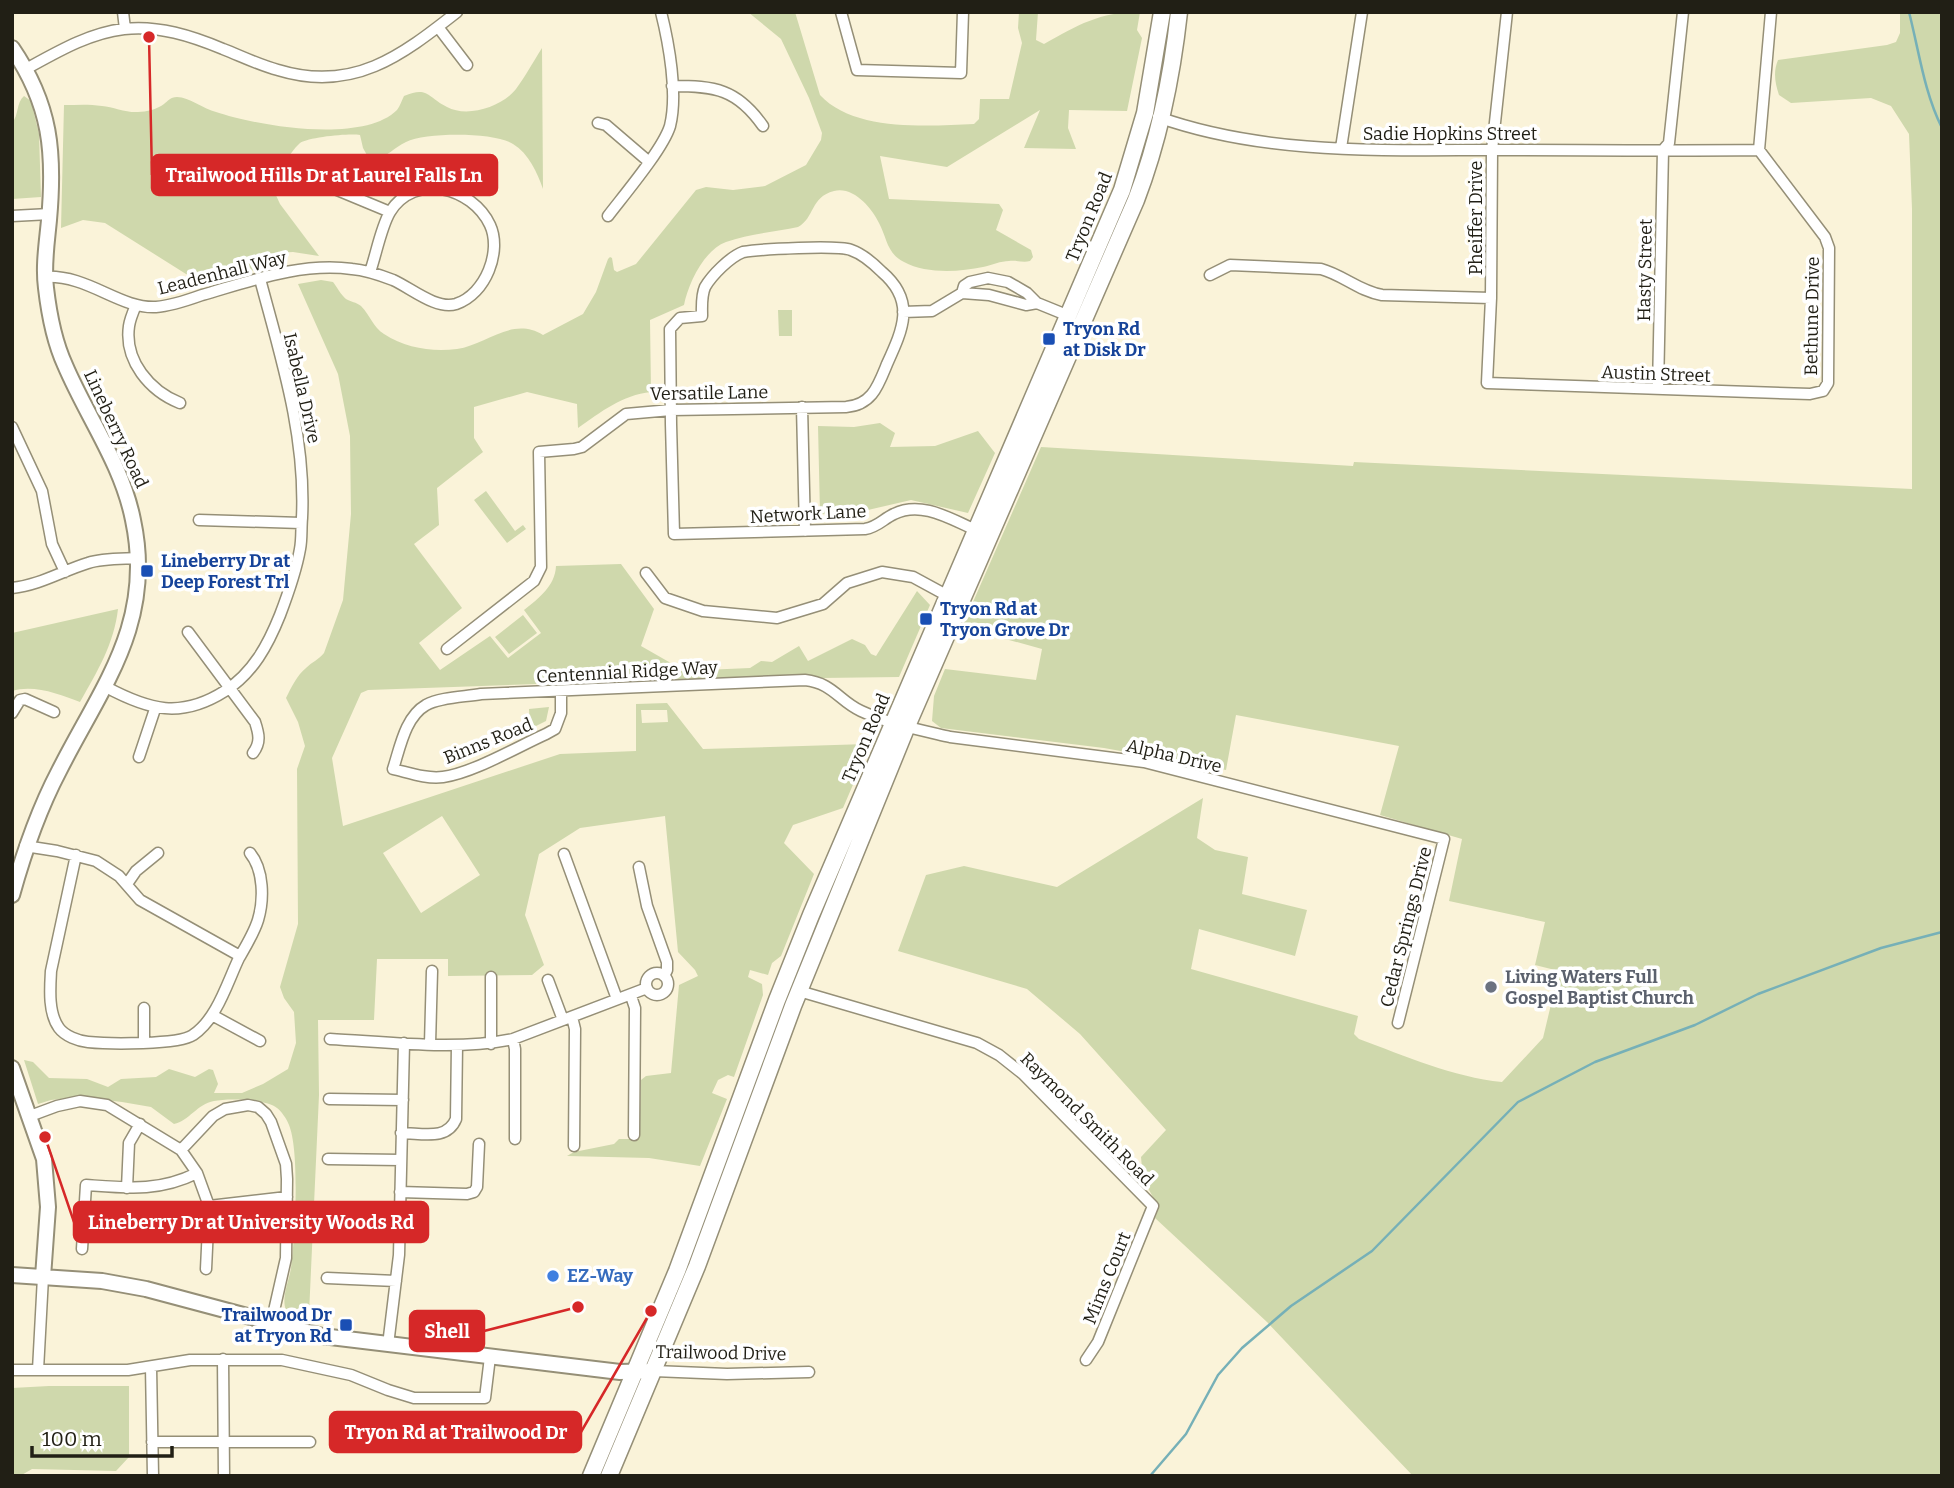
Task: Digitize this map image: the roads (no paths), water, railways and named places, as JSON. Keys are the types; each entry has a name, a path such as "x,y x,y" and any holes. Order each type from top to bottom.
{"main road":[{"name":"Tryon Road","path":"591,1476 700,1212 777,1000 1123,232 1144,179 1162,12"},
{"name":"Tryon Road","path":"609,1476 712,1228 948,596 1153,115 1173,57 1178,12"}],"street":[{"path":"123,12 125,29"},
{"path":"26,69 96,35 125,29 153,29 185,35 278,70 300,75 350,75 376,68 409,50 457,12"},
{"path":"608,216 661,145 669,128 672,86 661,12"},
{"path":"841,12 857,70 961,73 963,12"},
{"path":"1341,148 1362,12"},
{"name":"Pheiffer Drive","path":"1488,383 1492,150 1507,12"},
{"name":"Hasty Street","path":"1658,389 1663,150 1669,143 1683,12"},
{"path":"1759,150 1771,12"},
{"path":"438,27 467,65"},
{"name":"Lineberry Road","path":"12,48 39,96 51,144 52,178 44,277 59,350 121,477 131,509 138,558 136,600 128,635 106,687 59,771 25,846 12,895"},
{"path":"672,86 713,88 737,97 751,109 763,126"},
{"name":"Sadie Hopkins Street","path":"1153,115 1224,137 1341,148 1400,151 1759,150"},
{"path":"598,123 606,125 648,161"},
{"name":"Bethune Drive","path":"1759,150 1825,237 1829,248 1828,383 1823,391"},
{"name":"Leadenhall Way","path":"44,277 71,279 136,305 157,307 275,274 325,267 370,272 393,280 443,305 456,304 470,296 487,275 496,241 484,213 477,204 452,190 441,188 407,195 390,212"},
{"path":"337,190 390,212 370,272"},
{"path":"12,216 50,214"},
{"path":"671,410 670,329 680,318 702,316 705,289 737,254 752,251 848,249 866,258 895,285 902,298 903,312 928,312 962,293 989,295 1026,305 1037,303"},
{"path":"1210,275 1230,265 1321,269 1334,272 1364,290 1382,295 1491,298"},
{"path":"962,293 964,286 970,282 982,278 995,279 1021,288 1037,303 1069,316"},
{"name":"Isabella Drive","path":"155,709 170,709 203,702 242,678 259,657 271,635 296,568 301,546 302,477 299,435 260,279"},
{"path":"136,305 129,326 132,354 146,380 158,393 180,403"},
{"name":"Versatile Lane","path":"447,649 534,581 538,575 541,567 539,452 582,447 626,414 671,410 859,405 868,400 877,389 900,334 903,312"},
{"name":"Austin Street","path":"1488,383 1810,394 1823,391"},
{"path":"802,407 805,531"},
{"name":"Network Lane","path":"671,410 674,534 868,529 895,513 921,510 936,513 976,530"},
{"path":"12,427 43,491 52,544 65,572"},
{"path":"199,520 301,523"},
{"path":"12,588 27,586 90,562 138,558"},
{"path":"646,573 665,598 703,611 777,618 823,604 848,583 882,572 914,577 948,596"},
{"path":"188,632 255,722 259,733 258,745 253,753"},
{"name":"Centennial Ridge Way","path":"393,769 407,727 425,705 481,694 805,680 822,684 859,710 900,724"},
{"path":"106,687 155,709 139,757"},
{"name":"Binns Road","path":"393,769 428,777 444,776 468,769 545,734 555,729 561,713 561,691"},
{"path":"12,713 20,700 25,699 54,712"},
{"name":"Alpha Drive","path":"900,724 950,737 1144,762 1444,839"},
{"name":"Cedar Springs Drive","path":"1398,1023 1444,839"},
{"path":"25,846 96,861 127,884 141,900 240,956"},
{"path":"127,884 136,871 158,853"},
{"path":"76,855 51,971 53,1012 60,1028 71,1037 86,1041 144,1041 181,1040 191,1037 212,1015 258,919 261,876 250,853"},
{"path":"564,854 617,999"},
{"path":"639,867 648,906 667,962 664,976 668,986 662,994 652,994 647,988 647,981 657,974 664,976"},
{"path":"430,1044 432,971"},
{"path":"491,978 491,1044"},
{"path":"548,980 567,1019 575,1029 574,1146"},
{"path":"330,1039 491,1044 513,1039 647,988"},
{"name":"Raymond Smith Road","path":"799,991 976,1043 999,1055 1023,1074 1153,1206"},
{"path":"631,996 635,1009 634,1135"},
{"path":"144,1007 144,1041"},
{"path":"212,1015 260,1041"},
{"path":"513,1039 514,1139"},
{"path":"388,1345 400,1220 404,1043"},
{"path":"401,1133 445,1133 452,1129 456,1119 457,1045"},
{"path":"12,1068 44,1159 47,1185 38,1370"},
{"path":"329,1099 403,1100"},
{"path":"30,1116 69,1103 90,1102 107,1105 181,1150 197,1173 209,1206 206,1269"},
{"path":"181,1150 213,1116 225,1109 248,1105 258,1107 266,1114 286,1164 286,1258 271,1324"},
{"path":"127,1188 130,1143 140,1124"},
{"path":"400,1192 474,1192 477,1187 479,1144"},
{"path":"328,1159 401,1160"},
{"path":"82,1249 86,1185 154,1188 197,1173"},
{"path":"209,1206 286,1197"},
{"name":"Mims Court","path":"1086,1360 1098,1342 1153,1206"},
{"path":"327,1218 400,1220"},
{"name":"Trailwood Drive","path":"12,1275 102,1282 145,1289 322,1336 388,1345 636,1371 727,1374 809,1372"},
{"path":"327,1278 396,1281"},
{"path":"12,1370 151,1367 190,1360 282,1360 351,1375 414,1398 485,1398 490,1357"},
{"path":"223,1359 225,1476"},
{"path":"151,1367 152,1476"},
{"path":"152,1442 310,1442"}],"waterway":[{"path":"1909,12 1926,86 1942,128"},
{"path":"1150,1476 1186,1434 1218,1375 1242,1348 1291,1306 1372,1251 1518,1102 1595,1062 1695,1025 1758,994 1881,948 1942,932"}],"place":[{"name":"Trailwood Hills Dr at Laurel Falls Ln","path":"149,37"},
{"name":"Tryon Rd at Disk Dr","path":"1049,339"},
{"name":"Lineberry Dr at Deep Forest Trl","path":"147,571"},
{"name":"Tryon Rd at Tryon Grove Dr","path":"926,619"},
{"name":"Living Waters Full Gospel Baptist Church","path":"1491,987"},
{"name":"Lineberry Dr at University Woods Rd","path":"45,1137"},
{"name":"EZ-Way","path":"553,1276"},
{"name":"Shell","path":"578,1307"},
{"name":"Tryon Rd at Trailwood Dr","path":"651,1311"},
{"name":"Trailwood Dr at Tryon Rd","path":"346,1325"}]}
